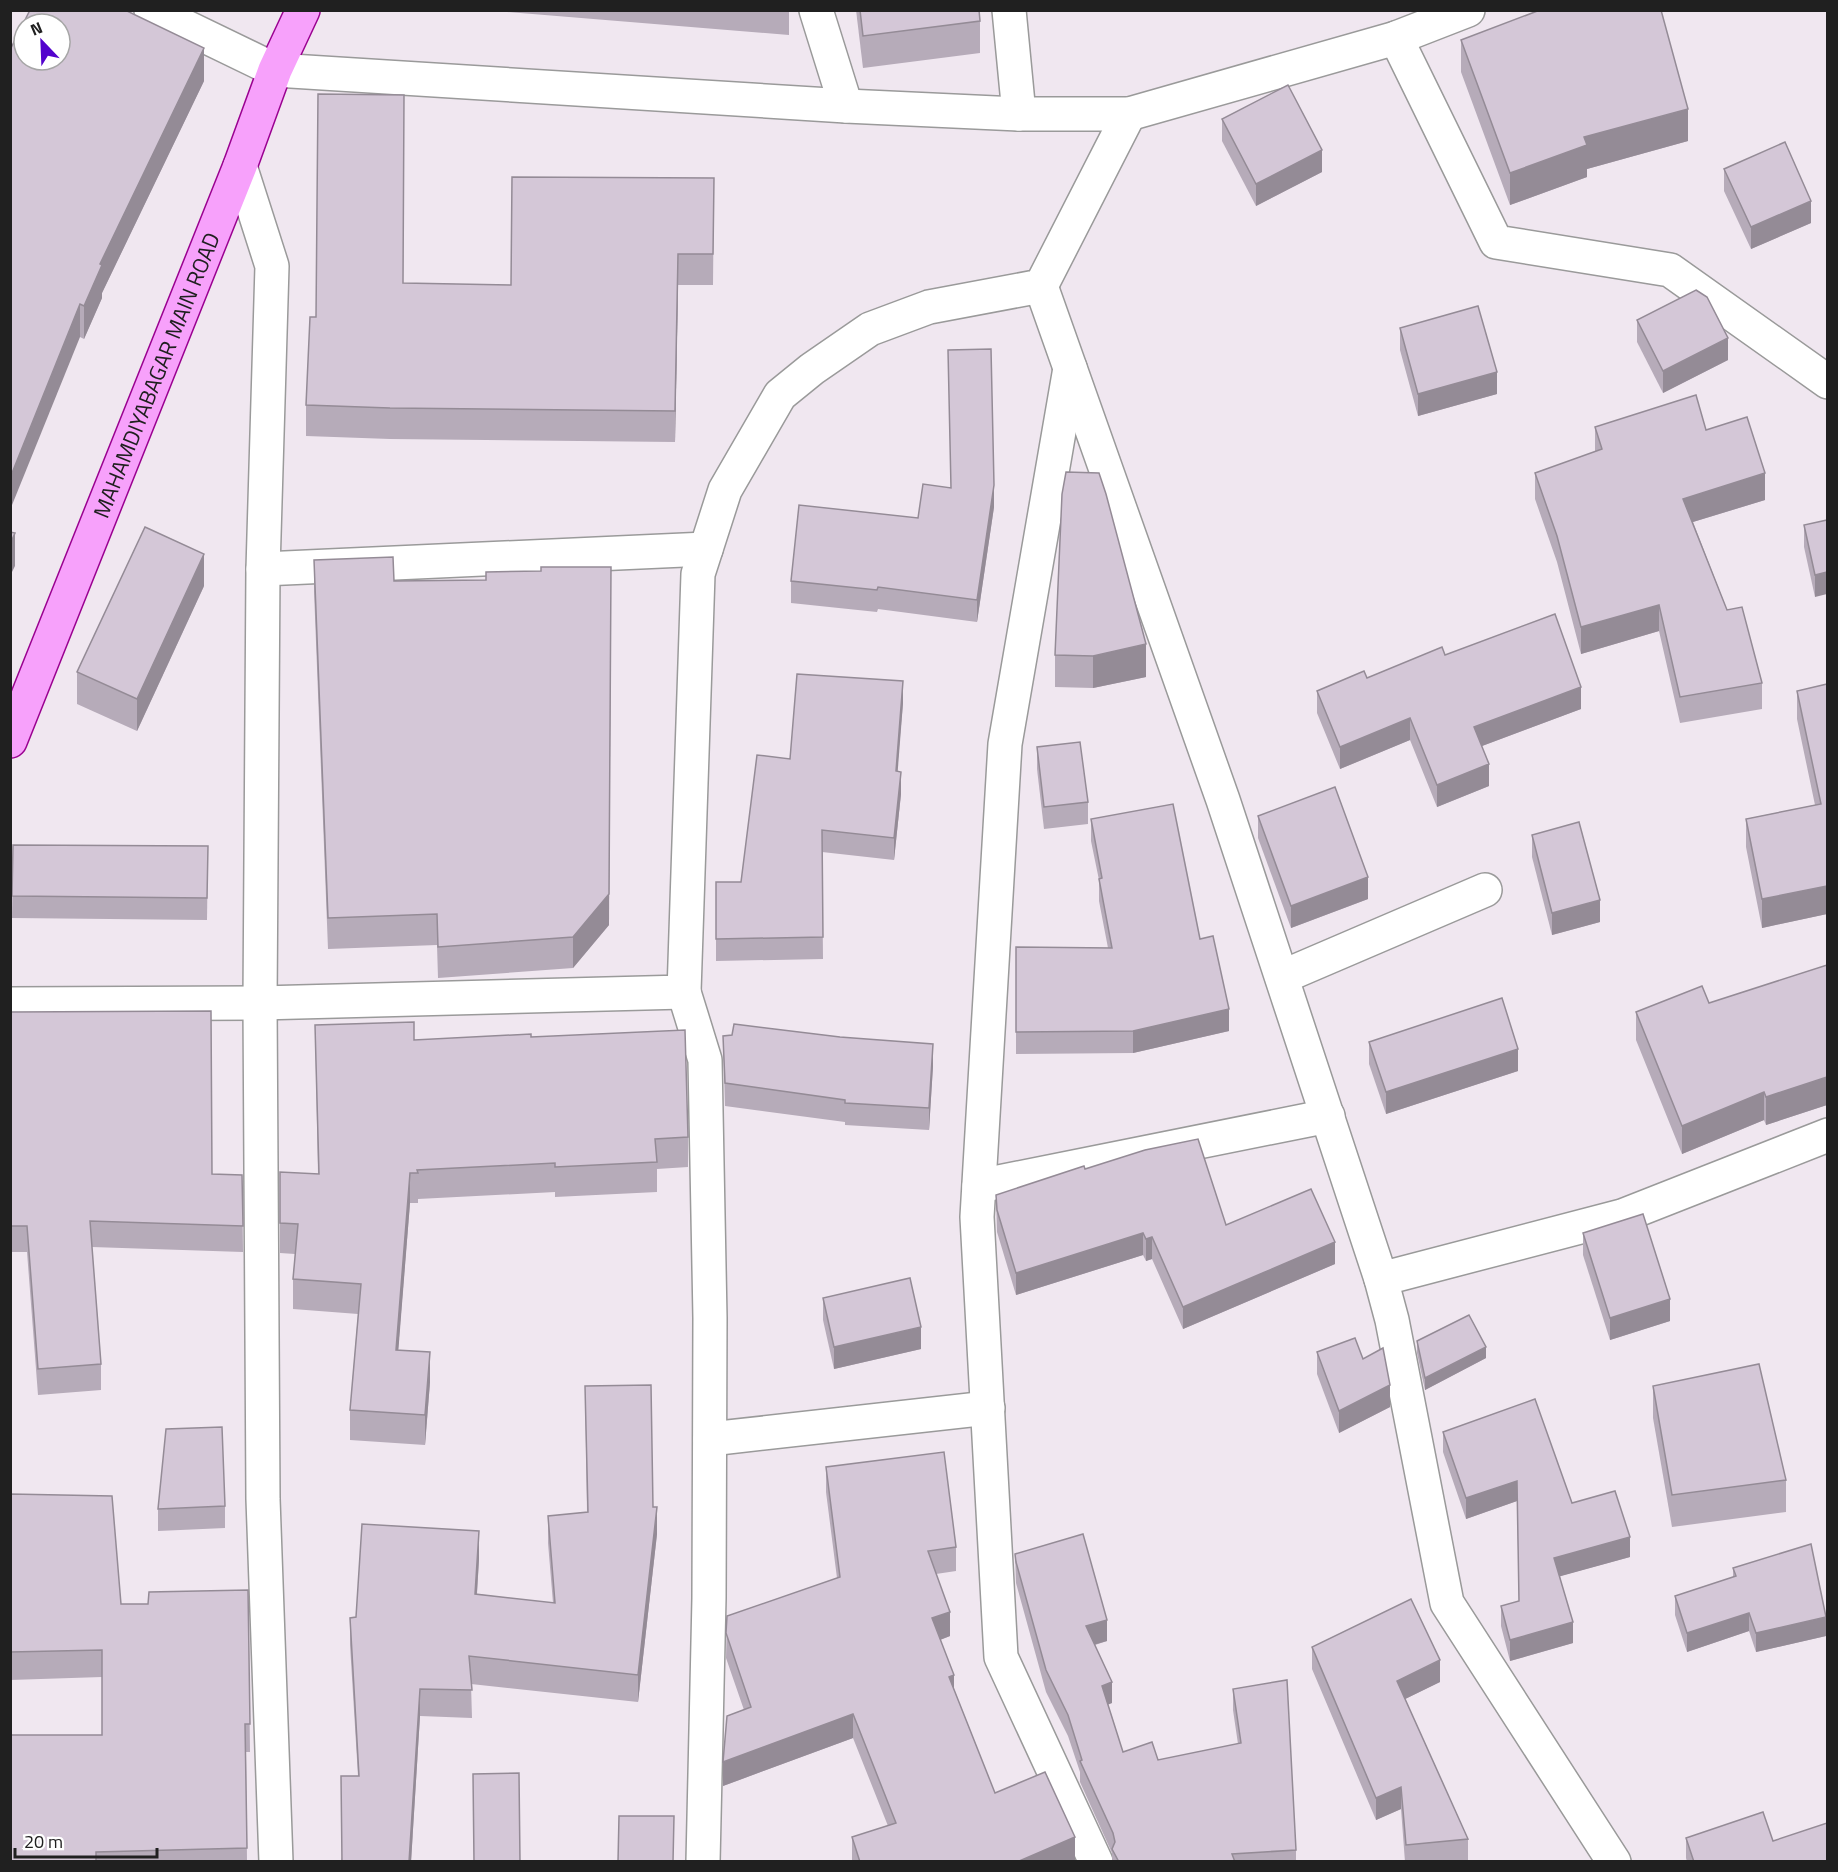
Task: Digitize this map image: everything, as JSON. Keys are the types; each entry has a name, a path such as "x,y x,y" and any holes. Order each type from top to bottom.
{"main road":[{"name":"MAHAMDIYABAGAR MAIN ROAD","path":"10,741 240,166 275,70 303,10"}],"street":[{"path":"151,10 275,70 846,106 1019,114 1129,114 1396,38 1468,10"},
{"path":"816,10 846,106"},
{"path":"1009,10 1019,114"},
{"path":"1396,38 1496,242 1670,270 1827,382"},
{"path":"1129,114 1041,286 1220,789 1381,1279 1392,1320 1447,1603 1614,1862"},
{"path":"240,166 272,266 263,569 260,1003 263,1499 276,1862"},
{"path":"703,1862 711,1318 705,1060 684,992 698,574 725,490 780,395 812,369 870,329 929,307 1041,286"},
{"path":"1070,366 1005,744 977,1217 1001,1657 1096,1862"},
{"path":"263,569 706,549"},
{"path":"1282,977 1485,890"},
{"path":"10,1004 260,1003 684,992"},
{"path":"979,1186 1328,1116"},
{"path":"1381,1279 1622,1216 1827,1134"},
{"path":"710,1439 988,1408"}],"building":[{"path":"30,10 125,10 204,48 100,264 102,265 84,306 80,304 10,478 10,50 12,46 12,72 72,72 72,12 29,12"},
{"path":"860,10 979,10 980,21 863,36"},
{"path":"1540,10 1661,10 1688,109 1584,137 1587,145 1510,173 1461,40"},
{"path":"1288,85 1322,150 1256,184 1222,119"},
{"path":"318,94 404,95 403,283 511,285 512,177 714,178 713,254 678,254 675,411 306,405 310,317 316,317"},
{"path":"1785,142 1811,201 1751,227 1724,169"},
{"path":"1696,290 1707,297 1728,338 1663,371 1637,320"},
{"path":"1478,306 1497,372 1418,394 1400,328"},
{"path":"991,349 994,485 977,600 878,587 877,590 791,581 799,505 918,518 923,484 951,488 948,350"},
{"path":"1696,395 1706,430 1747,417 1765,473 1683,499 1727,610 1742,607 1762,683 1680,697 1659,605 1581,627 1557,536 1535,473 1602,449 1595,427"},
{"path":"1066,472 1099,473 1146,644 1093,656 1055,655 1062,494"},
{"path":"1827,520 1827,572 1815,575 1804,525"},
{"path":"145,527 204,554 137,699 77,672"},
{"path":"10,532 15,533 10,544"},
{"path":"393,557 394,581 486,580 486,572 541,571 541,567 611,567 609,894 573,937 438,947 437,914 328,918 314,560"},
{"path":"1555,614 1581,687 1474,727 1489,764 1437,785 1410,718 1340,747 1317,691 1364,671 1367,678 1442,647 1445,655"},
{"path":"797,674 903,681 896,771 901,772 894,838 822,830 823,937 716,939 716,882 741,882 757,755 790,759"},
{"path":"1827,684 1827,886 1762,899 1746,819 1821,804 1797,691"},
{"path":"1080,742 1088,802 1044,807 1037,747"},
{"path":"1335,787 1368,877 1291,906 1258,816"},
{"path":"1173,804 1200,939 1213,936 1229,1009 1133,1031 1016,1032 1016,947 1112,948 1091,819"},
{"path":"1579,822 1600,900 1552,913 1532,835"},
{"path":"13,845 208,846 207,898 12,896"},
{"path":"1827,965 1827,1077 1766,1097 1764,1092 1682,1126 1636,1012 1702,986 1709,1003"},
{"path":"1502,998 1518,1049 1386,1092 1369,1042"},
{"path":"211,1011 212,1174 242,1175 243,1226 90,1221 101,1364 38,1369 27,1226 10,1226 10,1012"},
{"path":"414,1022 414,1040 685,1030 688,1137 655,1139 657,1162 555,1167 555,1163 417,1170 418,1173 410,1173 396,1350 430,1352 425,1415 350,1410 361,1284 293,1279 298,1224 280,1223 280,1172 319,1174 315,1025"},
{"path":"734,1024 840,1037 933,1044 929,1108 845,1103 845,1100 725,1083 723,1036 732,1035"},
{"path":"1198,1139 1226,1225 1311,1189 1335,1242 1183,1307 1152,1237 1146,1239 1143,1233 1016,1273 997,1210 996,1195 1084,1166 1085,1169 1145,1150"},
{"path":"1643,1214 1670,1299 1610,1318 1583,1233"},
{"path":"910,1278 921,1327 834,1347 823,1298"},
{"path":"1469,1315 1486,1347 1425,1378 1417,1341"},
{"path":"1355,1338 1363,1359 1383,1348 1390,1385 1339,1411 1317,1352"},
{"path":"1759,1364 1786,1480 1672,1495 1653,1386"},
{"path":"651,1385 653,1507 657,1507 638,1675 469,1656 472,1690 420,1689 409,1862 342,1862 341,1776 359,1776 350,1618 356,1617 362,1524 479,1531 475,1594 555,1603 548,1516 588,1512 585,1386"},
{"path":"1535,1399 1572,1503 1615,1491 1630,1537 1554,1558 1573,1622 1510,1640 1501,1606 1519,1601 1517,1481 1466,1498 1443,1432"},
{"path":"222,1427 225,1506 158,1509 166,1429"},
{"path":"944,1452 956,1547 928,1551 950,1612 932,1618 954,1675 949,1677 995,1793 1045,1772 1075,1837 1017,1862 860,1862 852,1837 896,1823 853,1714 723,1762 727,1716 751,1707 726,1633 727,1616 840,1577 826,1467"},
{"path":"10,1494 112,1496 121,1604 148,1604 149,1592 248,1590 250,1724 245,1724 247,1848 96,1852 96,1862 10,1862 10,1735 102,1735 102,1650 10,1652"},
{"path":"1083,1534 1107,1620 1086,1626 1112,1682 1102,1686 1123,1752 1152,1742 1158,1760 1241,1743 1233,1689 1287,1680 1296,1850 1232,1854 1235,1862 1119,1862 1112,1849 1115,1842 1113,1833 1080,1761 1082,1760 1068,1715 1046,1670 1015,1554"},
{"path":"1811,1544 1826,1617 1756,1633 1749,1613 1687,1633 1675,1596 1736,1576 1733,1568"},
{"path":"1411,1599 1440,1660 1397,1681 1468,1839 1406,1845 1401,1787 1376,1798 1312,1647"},
{"path":"519,1773 520,1862 474,1862 473,1774"},
{"path":"1763,1812 1773,1841 1827,1823 1827,1862 1694,1862 1686,1838"},
{"path":"619,1816 674,1816 673,1862 618,1862"}]}
